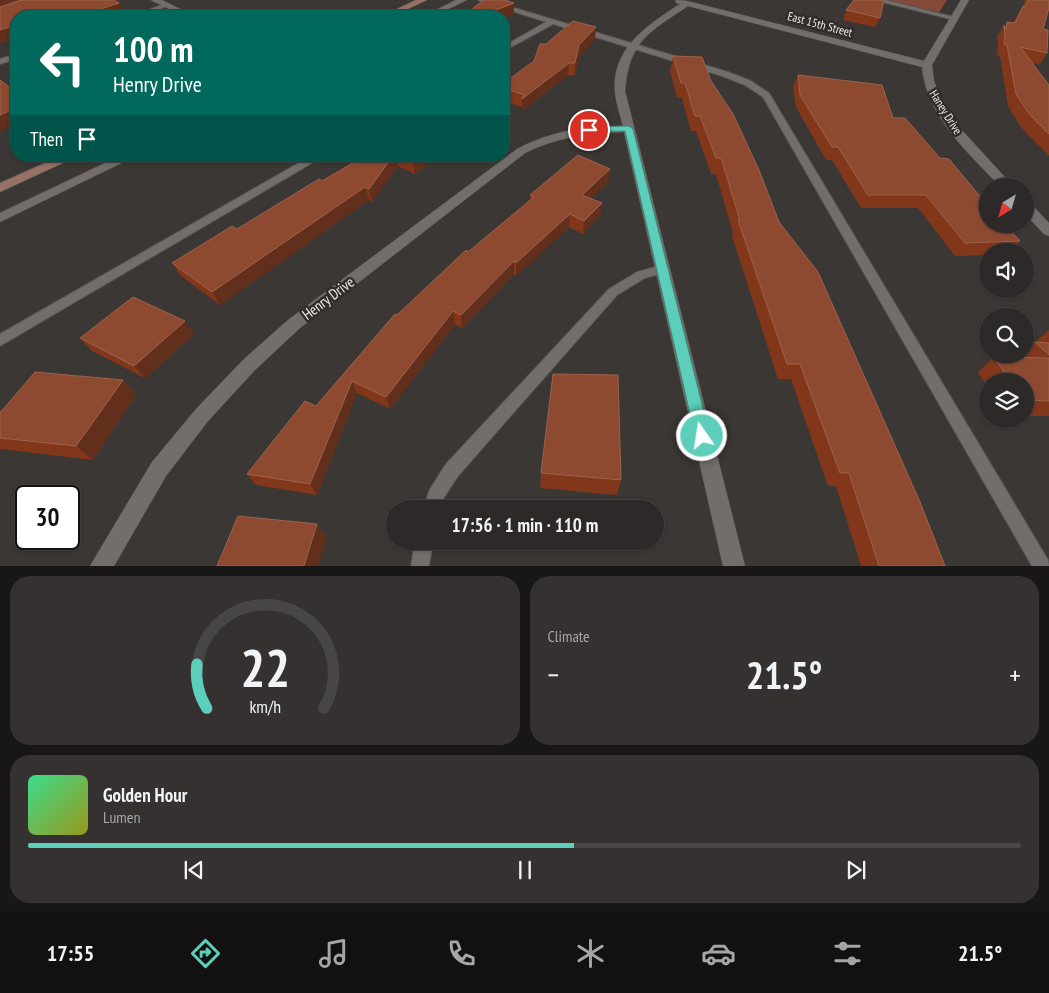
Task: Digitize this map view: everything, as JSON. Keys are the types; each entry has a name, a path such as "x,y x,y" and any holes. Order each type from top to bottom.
{"main road":[{"path":"400,10 423,0"},
{"path":"0,188 58,162"}],"street":[{"path":"155,0 177,10"},
{"path":"441,10 463,0"},
{"path":"927,65 965,0"},
{"path":"682,1 631,46 624,59 620,75 620,90 734,566"},
{"name":"East 15th Street","path":"682,1 927,65"},
{"name":"Haney Drive","path":"927,65 926,75 931,90 958,134 999,178"},
{"name":"Henry Drive","path":"510,159 521,151 552,136 572,131 629,129"},
{"path":"0,218 117,162"},
{"name":"Henry Drive","path":"101,566 159,468 202,415 242,372 294,324 507,162"},
{"path":"1034,215 1049,231"}],"lane":[{"path":"481,0 738,79 758,88 771,100 1042,566"},
{"path":"877,0 954,18"},
{"path":"152,10 167,5"},
{"path":"510,46 552,22"},
{"path":"0,341 309,162"},
{"path":"435,500 452,470 613,292 641,275 663,270"},
{"path":"420,566 423,550"}],"shaded area":[{"path":"884,0 947,0 939,12"}],"building":[{"path":"21,0 113,0 119,3 97,10 10,10 10,27 0,30 0,7"},
{"path":"484,0 505,0 514,3 496,10 470,10"},
{"path":"854,0 884,0 880,18 846,10"},
{"path":"1028,0 1049,0 1049,8 1043,29 1048,30 1047,53 1020,47 1049,85 1049,134 1030,115 1016,94 1007,45 1004,44 1004,25 1006,29 1007,22 1015,23"},
{"path":"573,21 596,27 579,45 575,63 569,63 522,99 524,95 510,90 510,79 534,61 540,44 546,44"},
{"path":"673,56 702,57 711,81 733,114 759,170 779,222 818,272 920,502 945,566 879,566 849,473 840,473 800,364 787,364 738,220 740,220 721,158 716,158 700,116 695,116 685,83 681,83"},
{"path":"798,75 882,85 893,118 905,118 940,158 949,159 979,195 979,233 1012,233 1020,241 965,243 926,195 868,195 838,147 832,147 800,95"},
{"path":"0,80 10,88 10,111 0,115"},
{"path":"578,155 610,169 582,195 602,203 584,221 570,214 516,263 514,261 461,315 453,311 386,397 352,381 310,484 247,474 305,401 316,406 395,314 397,315 466,250 468,252 534,197 530,195"},
{"path":"355,162 389,162 369,189 365,187 212,292 172,263 232,226 237,229 319,179 322,181"},
{"path":"133,297 185,321 134,366 80,338"},
{"path":"1035,342 1049,343 1049,355"},
{"path":"1034,358 1049,358 1049,401 1034,400 1034,373 1005,373 998,363 1034,363"},
{"path":"35,372 123,380 76,446 0,438 0,413"},
{"path":"553,374 618,375 621,480 541,473"},
{"path":"238,516 317,524 304,566 217,566"}],"route":[{"path":"589,130 629,129 702,436"}]}
